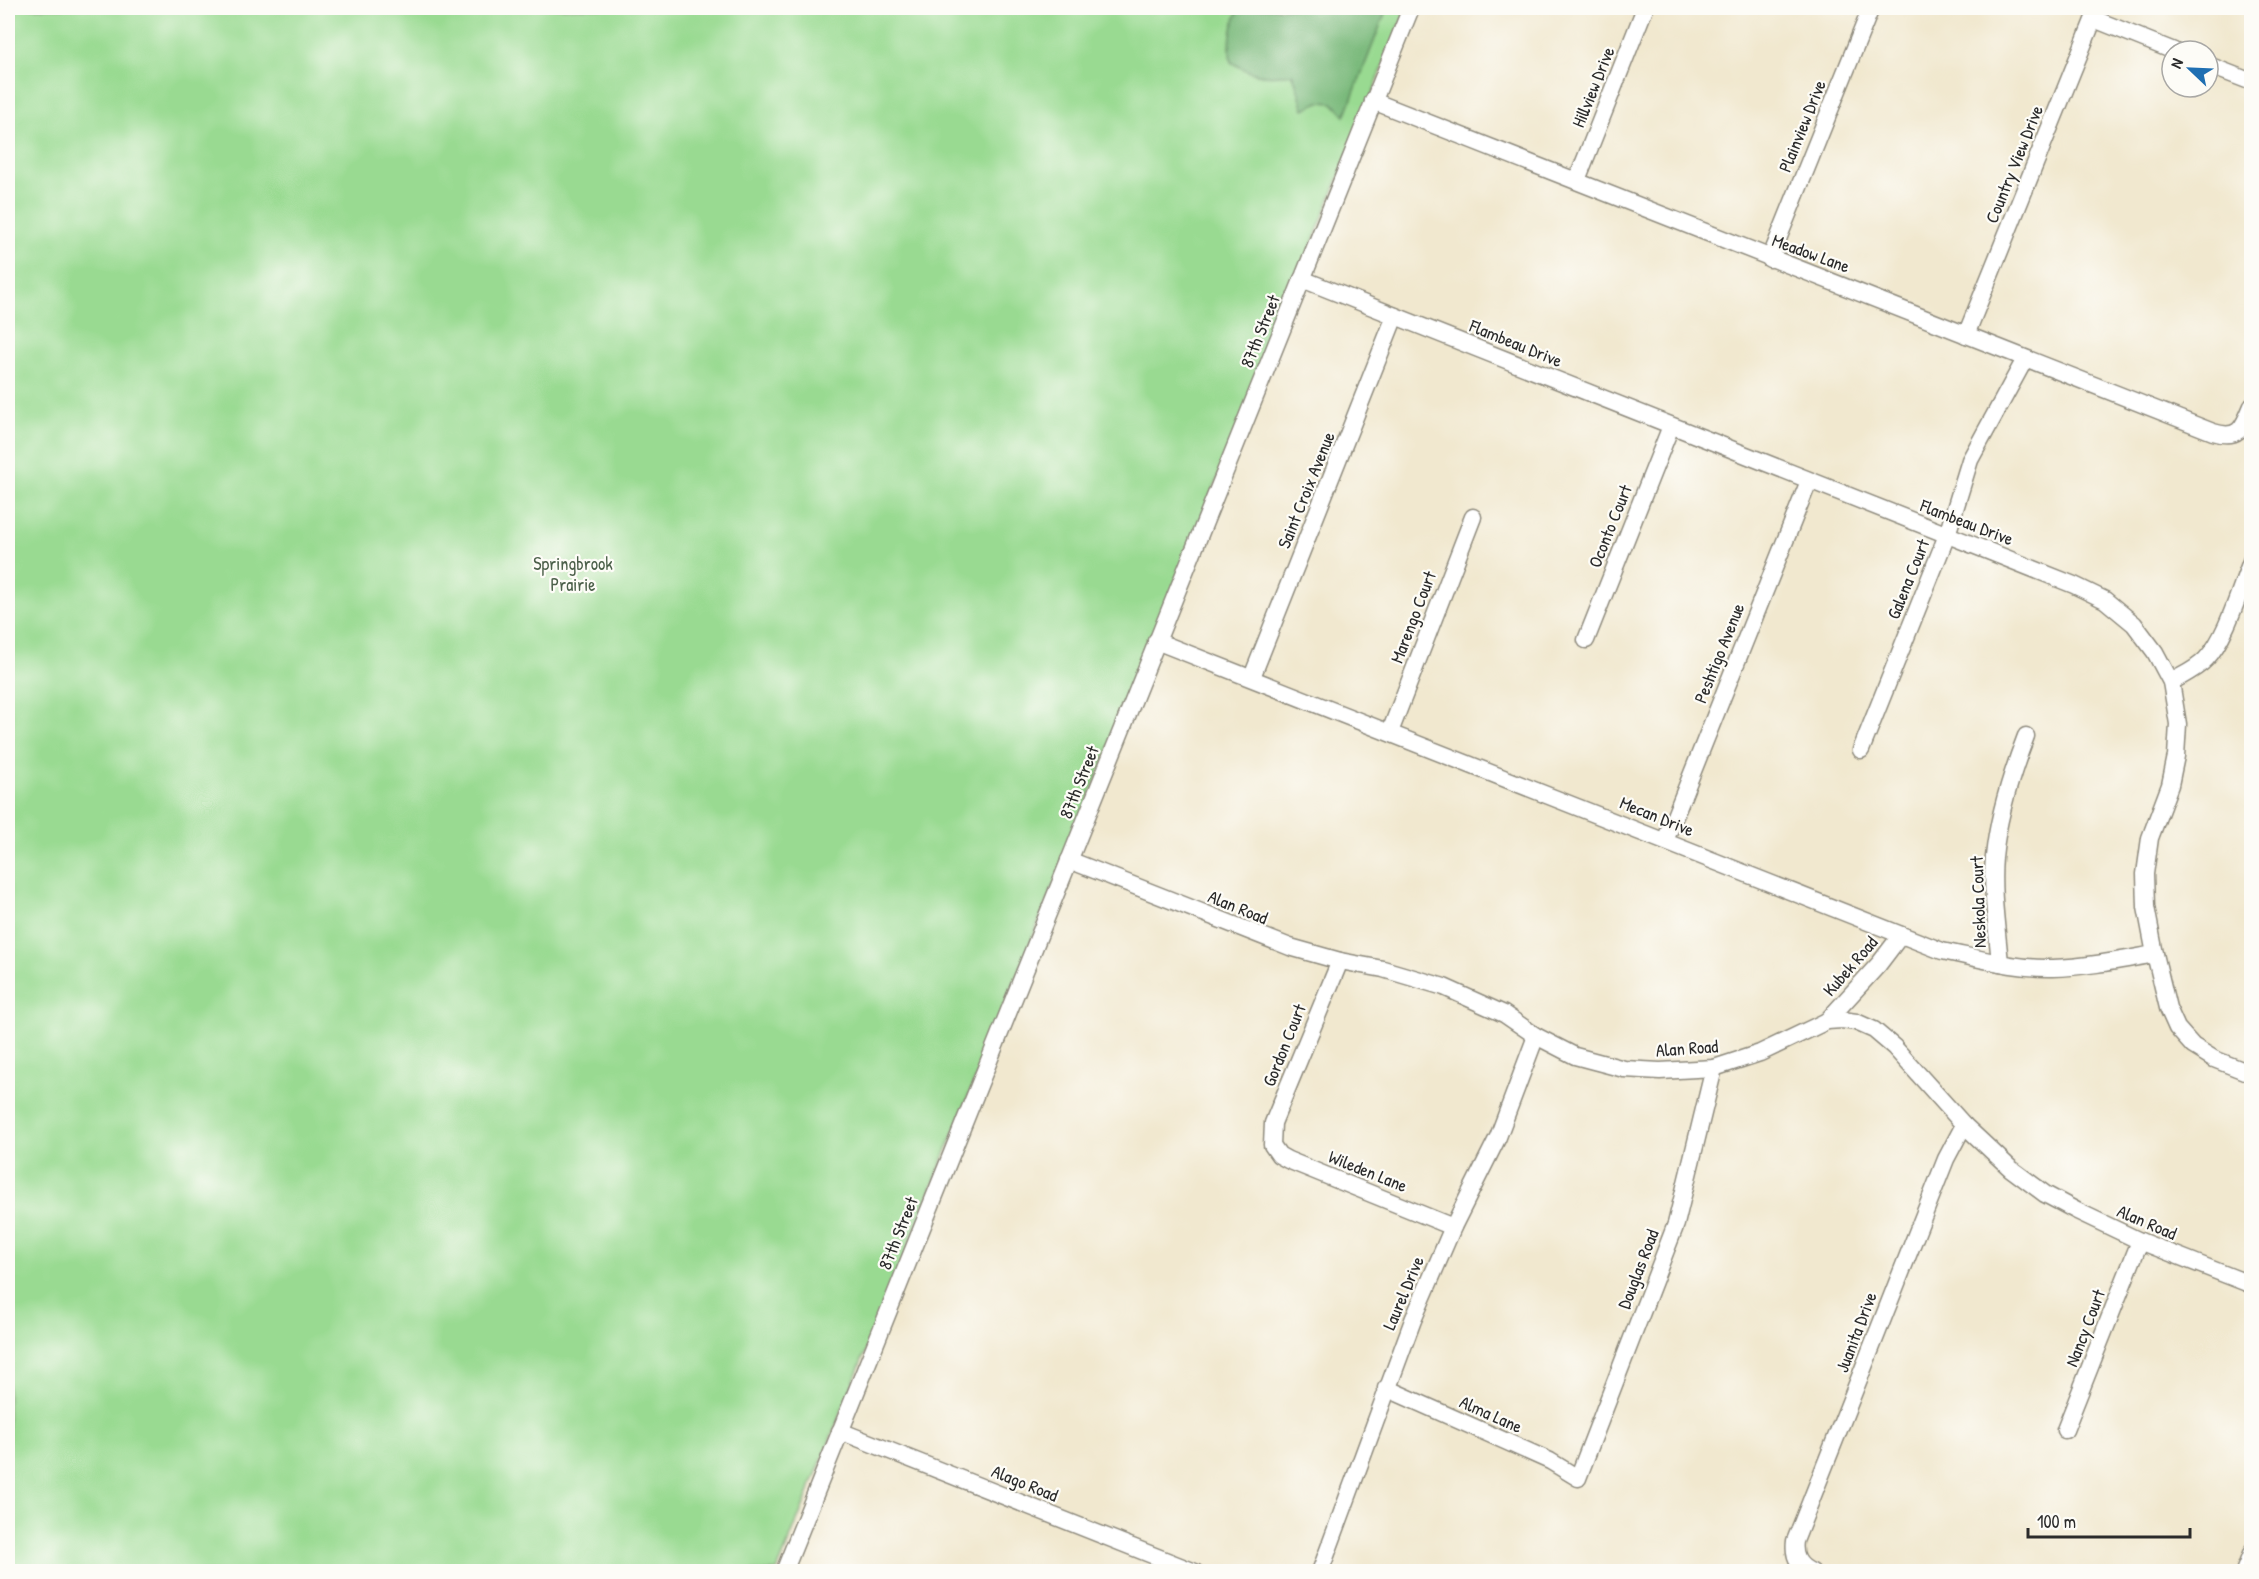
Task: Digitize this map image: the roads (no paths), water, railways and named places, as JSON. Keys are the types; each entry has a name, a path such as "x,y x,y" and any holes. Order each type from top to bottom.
{"street":[{"name":"87th Street","path":"784,1572 1411,8"},
{"name":"Hillview Drive","path":"1576,180 1645,8"},
{"name":"Plainview Drive","path":"1770,259 1871,8"},
{"path":"2096,13 2160,44"},
{"name":"Country View Drive","path":"1966,335 2096,13"},
{"path":"2220,70 2252,82"},
{"name":"Meadow Lane","path":"1373,101 2223,436 2236,433 2242,427 2252,406"},
{"name":"Flambeau Drive","path":"1302,279 2074,585 2105,600 2134,624 2155,652 2170,682 2178,724 2176,756 2170,785 2150,838 2145,874 2146,907 2168,1008 2177,1028 2193,1046 2214,1059 2252,1074"},
{"name":"Saint Croix Avenue","path":"1252,677 1395,316"},
{"name":"Galena Court","path":"1862,750 1947,535 1970,460 2025,359"},
{"name":"Oconto Court","path":"1586,640 1671,426"},
{"name":"Peshtigo Avenue","path":"1665,840 1809,481"},
{"name":"Marengo Court","path":"1390,732 1473,517"},
{"path":"2170,682 2193,669 2214,650 2252,560"},
{"name":"Mecan Drive","path":"1156,641 1942,951 2000,963 2051,968 2101,964 2155,954"},
{"name":"Neskola Court","path":"2000,963 1994,899 1994,857 2000,816 2026,736"},
{"name":"Alan Road","path":"1069,860 1266,939 1340,961 1383,969 1444,987 1504,1014 1536,1036 1575,1056 1624,1069 1660,1071 1714,1068 1760,1053 1827,1021 1856,1022 1874,1030 1894,1047 1964,1125 2010,1168 2045,1194 2140,1241 2252,1285"},
{"name":"Kubek Road","path":"1827,1021 1879,964 1901,935"},
{"name":"Gordon Court","path":"1272,1145 1273,1123 1340,961"},
{"name":"Laurel Drive","path":"1320,1572 1413,1320 1453,1227 1498,1137 1536,1036"},
{"name":"Douglas Road","path":"1578,1478 1676,1224 1714,1068"},
{"name":"Juanita Drive","path":"1812,1572 1795,1557 1795,1541 1946,1159 1964,1125"},
{"name":"Wileden Lane","path":"1272,1145 1280,1155 1288,1160 1453,1227"},
{"name":"Nancy Court","path":"2066,1430 2140,1241"},
{"name":"Alma Lane","path":"1386,1388 1550,1461 1578,1478"},
{"name":"Alago Road","path":"840,1431 1195,1572"},
{"path":"2244,1572 2252,1551"}],"park label":[{"name":"Springbrook Prairie","path":"573,573"}]}
